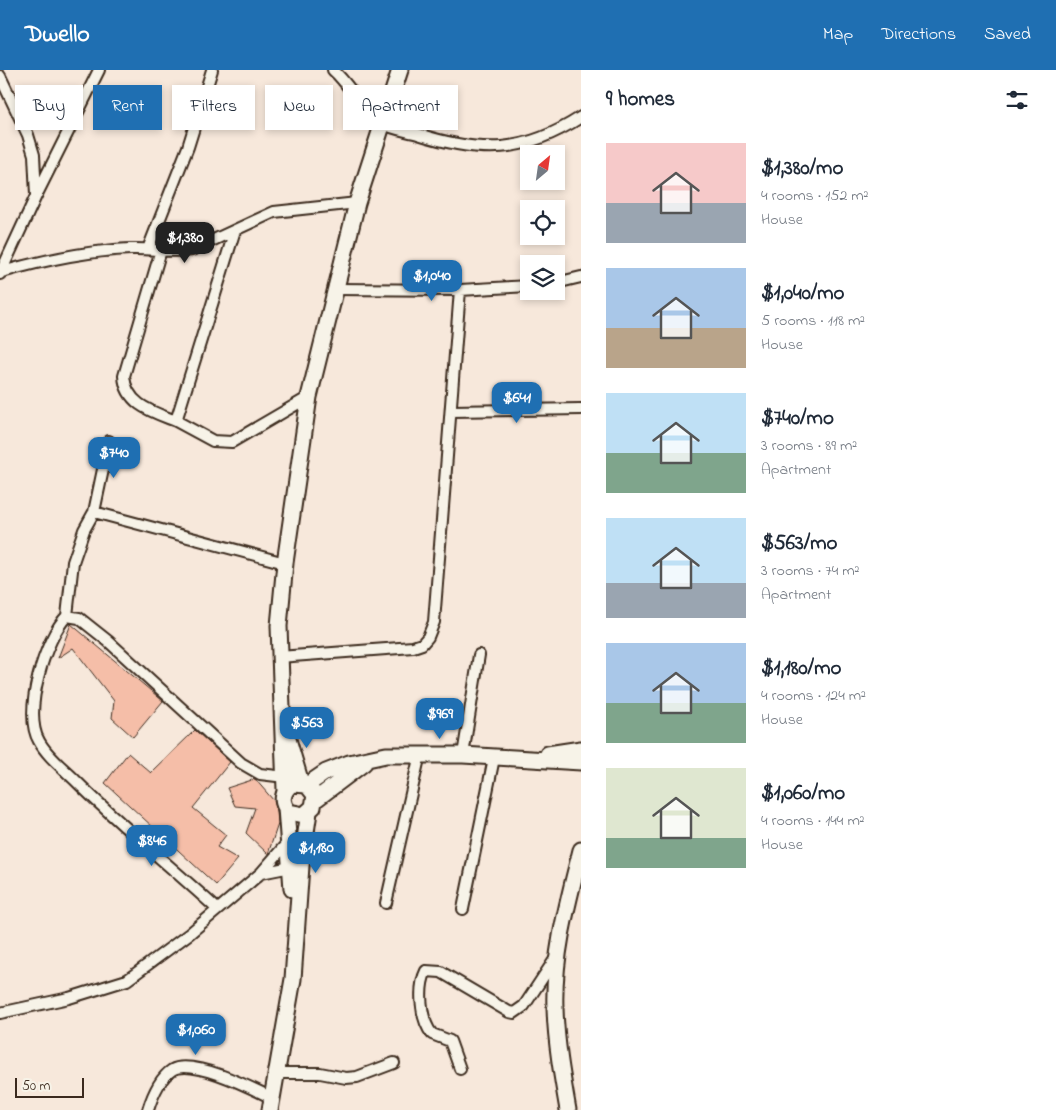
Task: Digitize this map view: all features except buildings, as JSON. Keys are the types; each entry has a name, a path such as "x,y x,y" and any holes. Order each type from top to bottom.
{"street":[{"path":"1,273 36,196 99,70"},
{"path":"148,249 188,147 212,70"},
{"path":"333,70 346,85"},
{"path":"395,85 400,70"},
{"path":"0,76 28,135 34,155 36,196"},
{"path":"403,130 430,138 480,148 496,148 540,140 581,118"},
{"path":"296,866 288,842 286,808 283,796 285,783 282,749 284,725 279,656 279,626 285,562 309,397 357,203 381,130"},
{"path":"1,273 68,255 148,249 177,252 192,250 274,212 357,203"},
{"path":"176,421 235,230"},
{"path":"161,250 124,376 127,394 145,408 176,421 213,441 232,442 309,397"},
{"path":"565,281 581,277"},
{"path":"335,289 460,290 520,287"},
{"path":"279,656 412,647 422,644 428,637 434,622 436,604 441,504 451,411 460,290"},
{"path":"451,411 581,409"},
{"path":"110,442 94,512 84,530 73,562 67,616 50,643 34,699 32,721 39,741 104,808 216,908"},
{"path":"94,512 285,562"},
{"path":"67,616 79,618 108,641 240,764 285,783 304,784 334,768 386,756 420,754 463,755 581,762"},
{"path":"463,755 479,655"},
{"path":"148,1110 161,1082 171,1071 183,1067 233,1079 271,1104 293,979 296,933 296,866 312,806 313,791 304,784 284,725"},
{"path":"516,758 581,749"},
{"path":"386,903 420,754"},
{"path":"463,909 494,758"},
{"path":"286,808 294,814 312,806 369,760"},
{"path":"0,1013 69,998 127,980 182,939 216,908 261,873 288,842"},
{"path":"568,1110 555,1007 559,953 565,912 581,850"},
{"path":"261,873 296,866"},
{"path":"460,1069 450,1041 432,1034 423,1013 423,978 426,971 441,972 509,1012 514,1012 524,1006 559,953"},
{"path":"276,1073 320,1073 346,1078 357,1077 394,1063"}]}
